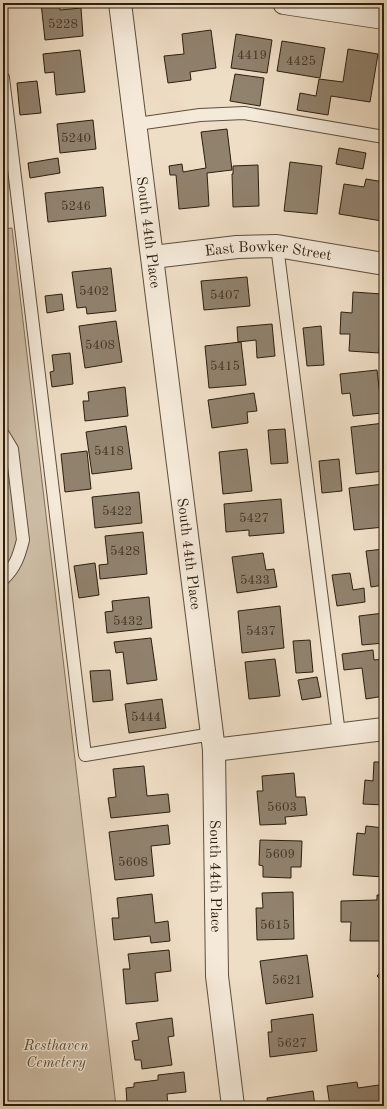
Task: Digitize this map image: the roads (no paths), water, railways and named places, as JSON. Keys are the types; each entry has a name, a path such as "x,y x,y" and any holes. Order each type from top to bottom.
{"street":[{"name":"South 44th Place","path":"120,3 137,124 213,742 217,976 233,1106"},
{"path":"284,3 384,18"},
{"name":"East Bowker Street","path":"153,257 237,246 277,246 384,264"},
{"path":"213,742 339,734 384,729"}],"lane":[{"path":"3,78 85,754 213,742"},
{"path":"137,124 200,115 244,113 384,137"},
{"path":"277,246 339,734"},
{"path":"3,434 12,449 23,540 13,569 3,579"}],"park label":[{"name":"Resthaven Cemetery","path":"56,1054"}]}
